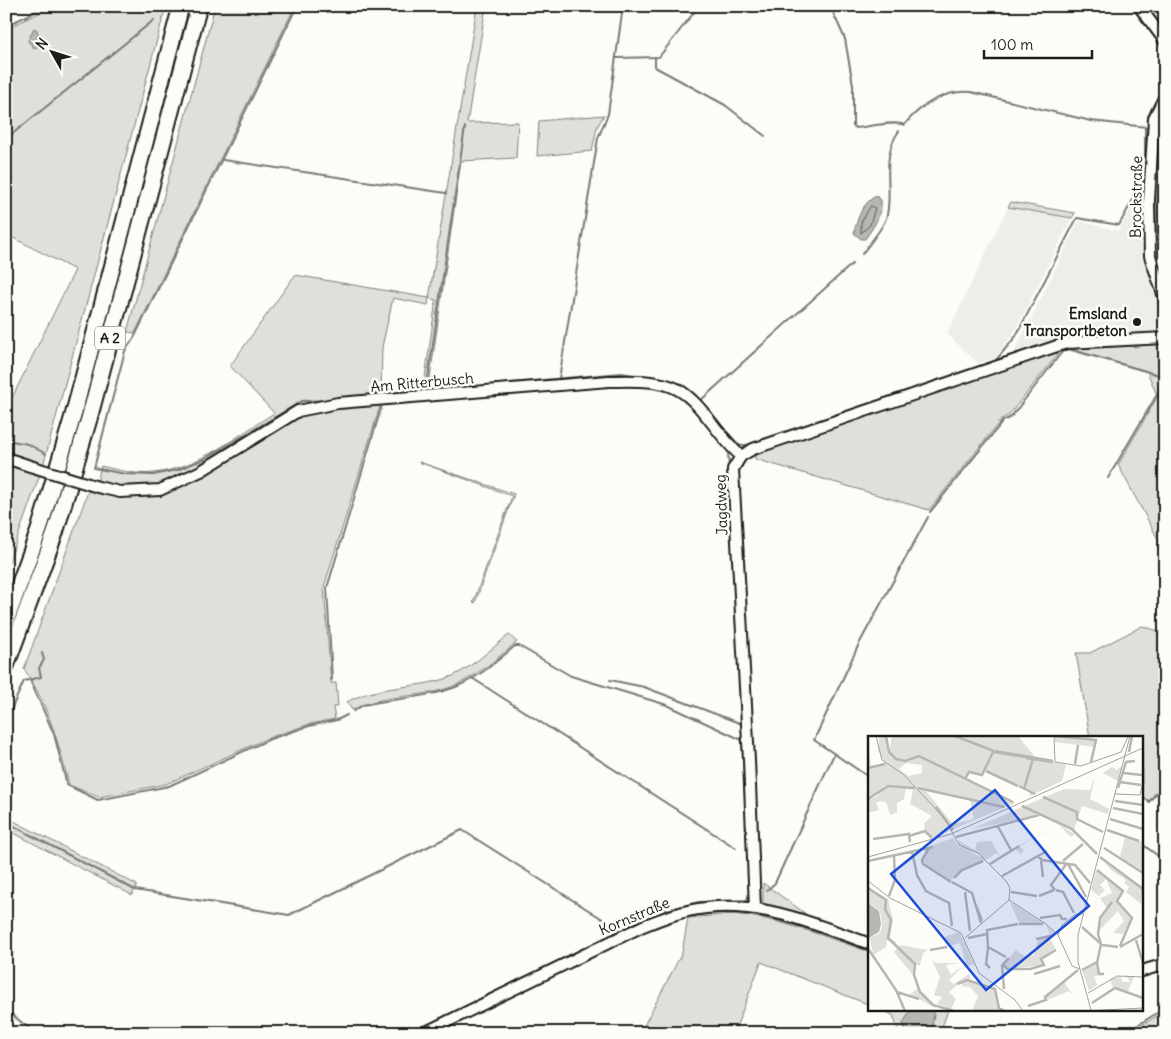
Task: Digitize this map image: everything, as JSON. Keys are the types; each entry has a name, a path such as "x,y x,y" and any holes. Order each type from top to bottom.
{"highway":[{"name":"A 2","path":"6,621 39,530 65,443 181,6"},
{"name":"A 2","path":"6,666 55,533 199,6"}],"street":[{"path":"1139,6 1165,41"},
{"name":"Brockstraße","path":"1165,96 1154,118 1149,200 1150,256 1165,300"},
{"name":"Jagdweg","path":"755,908 750,760 733,468 741,456 753,449 1066,343 1165,338"},
{"name":"Am Ritterbusch","path":"6,458 120,492 160,490 201,471 298,412 338,403 609,380 632,381 676,388 697,407 741,456"},
{"name":"Kornstraße","path":"424,1033 643,926 674,914 705,908 755,908 791,916 868,943"},
{"path":"1144,970 1165,964"}],"shaded area":[{"path":"53,6 166,6 43,466 6,570 6,410 75,270 6,234 6,29"},
{"path":"215,6 295,6 135,333 127,332"},
{"path":"477,6 486,6 467,123 518,122 516,158 461,161 429,385 424,385 436,300 429,298"},
{"path":"604,115 597,127 592,151 537,156 539,121"},
{"path":"1011,202 1075,213 1072,218 1008,207"},
{"path":"1143,202 1143,257 1151,282 1165,309 1165,334 1056,339 1014,353 1079,221 1118,231 1134,204"},
{"path":"1008,207 1072,218 1013,334 994,359 978,363 947,334"},
{"path":"295,275 429,298 428,305 393,298 382,347 381,397 301,407 200,468 160,486 122,487 97,482 101,466 127,472 154,473 186,465 217,450 274,413 230,366"},
{"path":"1165,344 1165,552 1118,465 1159,394 1156,393 1147,371 1071,349"},
{"path":"1062,349 1009,415 1002,419 929,510 755,459 755,453"},
{"path":"380,406 324,587 331,683 336,683 338,706 333,707 335,719 310,724 268,738 166,784 99,797 69,785 57,740 46,710 24,669 89,489 162,494 299,416 339,407"},
{"path":"419,462 514,494 475,603 473,603 512,496"},
{"path":"1142,626 1165,633 1165,781 1149,801 1144,797 1144,736 1090,736 1076,653 1090,653"},
{"path":"509,635 517,642 482,670 463,682 431,693 385,699 352,710 347,702 383,690 445,679 471,666"},
{"path":"6,817 137,885 132,895 6,829"},
{"path":"763,883 806,914 763,903"},
{"path":"732,914 750,916 819,934 868,951 868,1004 761,962 734,1033 641,1031 682,953 688,918"},
{"path":"1165,1011 1165,1033 1129,1033"},
{"path":"886,1012 947,1012 940,1033 899,1033 893,1015"}],"water":[{"path":"34,28 37,30 41,45 34,48 28,41"},
{"path":"876,196 881,200 879,216 865,239 861,239 854,233 857,222 864,207"},
{"path":"910,1012 932,1012 934,1014 932,1028 929,1033 906,1033 903,1023"}],"waterway":[{"path":"6,26 47,6"},
{"path":"297,6 134,338 125,351 94,468 125,474 153,475 177,470 204,459 302,401 331,400"},
{"path":"559,379 598,138 608,114 623,6"},
{"path":"616,58 659,57 699,6"},
{"path":"830,6 845,39 853,85 853,126 856,128 888,123 904,125"},
{"path":"1131,6 1165,51"},
{"path":"1152,13 1165,30"},
{"path":"6,139 154,20"},
{"path":"655,57 655,67 725,105 765,136"},
{"path":"904,125 918,111 942,96 951,93 971,92 1091,121 1147,127"},
{"path":"1165,114 1156,160 1156,240 1165,239"},
{"path":"426,391 465,127"},
{"path":"1145,127 1145,173"},
{"path":"862,254 886,219 889,193 888,161 893,141 899,131"},
{"path":"223,160 446,193"},
{"path":"996,360 1016,336 1077,218 1119,225 1145,178"},
{"path":"1144,242 1145,227"},
{"path":"700,401 852,264"},
{"path":"997,360 1057,341 1065,329"},
{"path":"930,512 1003,421 1011,417 1062,352 1068,349 1159,375"},
{"path":"756,443 969,370"},
{"path":"424,391 621,373 640,376"},
{"path":"1108,478 1165,381"},
{"path":"680,383 688,391"},
{"path":"332,680 327,588 382,405"},
{"path":"714,418 740,446 751,444"},
{"path":"6,440 28,444 46,454"},
{"path":"728,452 729,468"},
{"path":"868,777 814,740 859,644 928,517"},
{"path":"737,628 746,820"},
{"path":"354,711 363,705 423,695 458,686 481,673 515,646 519,646 571,676 667,705 742,740"},
{"path":"6,721 24,681 41,677 39,668 44,660 42,653"},
{"path":"472,678 736,848"},
{"path":"30,680 54,734 67,785 98,800 169,786 270,739 309,726 337,720 347,715"},
{"path":"610,680 644,687 742,724"},
{"path":"767,890 775,883 834,754"},
{"path":"1144,798 1149,802 1165,783"},
{"path":"6,822 135,890 289,915 462,830 620,930"},
{"path":"1144,845 1165,861"},
{"path":"628,927 667,910 699,902 747,900 750,892"},
{"path":"456,1023 644,932 672,921 701,915 726,913 751,915 775,920 799,926 868,950"},
{"path":"410,1033 619,931"},
{"path":"1152,973 1165,970"},
{"path":"1125,1033 1165,1008"},
{"path":"6,1010 35,1033"}],"place":[{"name":"Emsland Transportbeton","path":"1137,322"}]}
